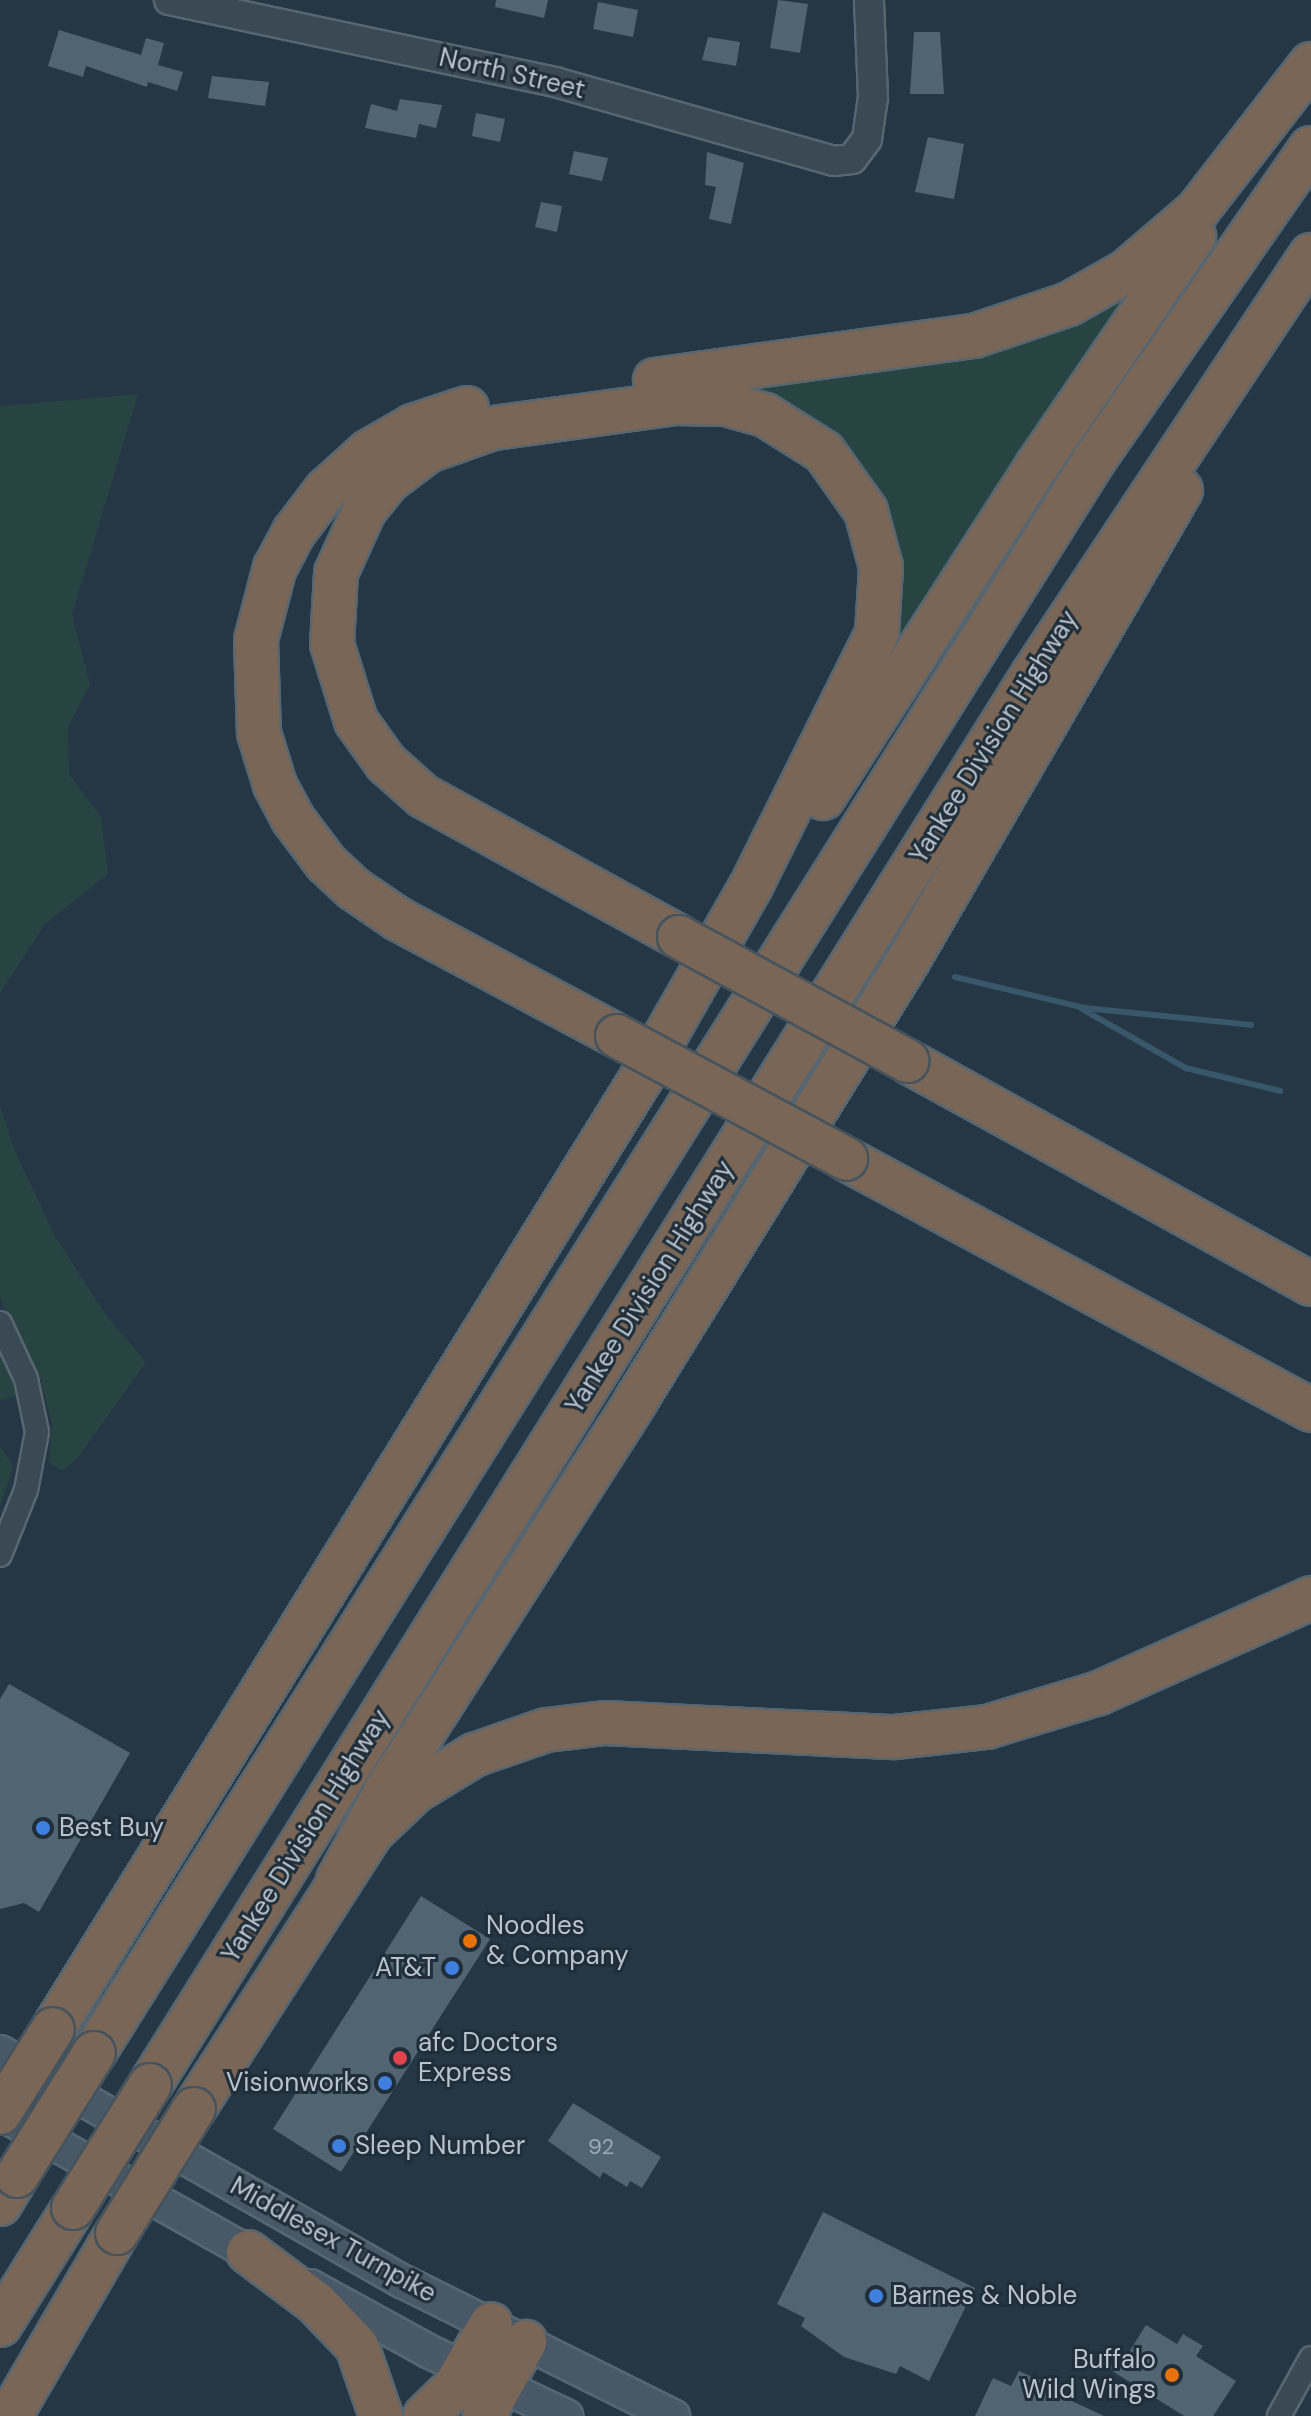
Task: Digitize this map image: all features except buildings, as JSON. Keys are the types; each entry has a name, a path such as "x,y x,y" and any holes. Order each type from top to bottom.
{"highway":[{"path":"642,1077 677,1032 992,534 1194,236 1230,174 1311,64"},
{"path":"9,2190 993,620 1214,283 1311,148"},
{"path":"1230,174 1178,230 1127,271 1031,320 938,342 449,413 368,452 303,518 275,567 254,658 264,750 293,819 326,863 370,901 1311,1410"},
{"name":"Yankee Division Highway","path":"0,2325 1024,688 1311,255"},
{"path":"338,1880 387,1789 635,1402 940,908 1169,513 1278,301"},
{"path":"0,2113 642,1077 750,888 871,651 882,582 871,524 843,474 813,442 778,420 738,406 684,403 493,428 428,451 388,481 365,509 336,573 332,644 356,721 386,763 423,796 679,937 907,1061 1311,1284"},
{"path":"0,2409 75,2299 338,1880 372,1832 415,1791 459,1762 526,1736 605,1723 874,1737 977,1729 1046,1713 1099,1693 1311,1598"},
{"path":"248,2252 316,2303 349,2336 369,2370 381,2416"},
{"path":"10,2416 75,2299"},
{"path":"425,2416 485,2388 508,2333"}],"main road":[{"name":"Middlesex Turnpike","path":"0,2052 404,2282 673,2416"},
{"name":"Middlesex Turnpike","path":"0,2113 428,2351 485,2388 566,2416"}],"street":[{"name":"North Street","path":"169,0 555,82 834,161 852,159 867,139 872,108 869,0"},
{"path":"0,1323 26,1379 37,1432 26,1490 0,1555"},
{"path":"1279,2416 1311,2358"}],"green space":[{"path":"1124,295 1128,300 855,719 884,526 727,392"},
{"path":"138,394 72,615 90,684 68,727 69,774 101,817 108,874 45,924 0,993 0,406"},
{"path":"0,1106 14,1149 55,1236 105,1314 146,1362 76,1460 61,1471 49,1462 52,1423 41,1382 0,1298"},
{"path":"0,1348 18,1396 0,1400"},
{"path":"0,1446 13,1466 0,1507"}],"waterway":[{"path":"955,977 1085,1008 1251,1025"},
{"path":"1082,1009 1186,1068 1280,1091"}],"place":[{"name":"Best Buy","path":"43,1828"},
{"name":"Noodles & Company","path":"470,1941"},
{"name":"AT&T","path":"452,1968"},
{"name":"afc Doctors Express","path":"400,2058"},
{"name":"Visionworks","path":"385,2083"},
{"name":"Sleep Number","path":"339,2146"},
{"name":"Barnes & Noble","path":"876,2296"},
{"name":"Buffalo Wild Wings","path":"1172,2375"}]}
